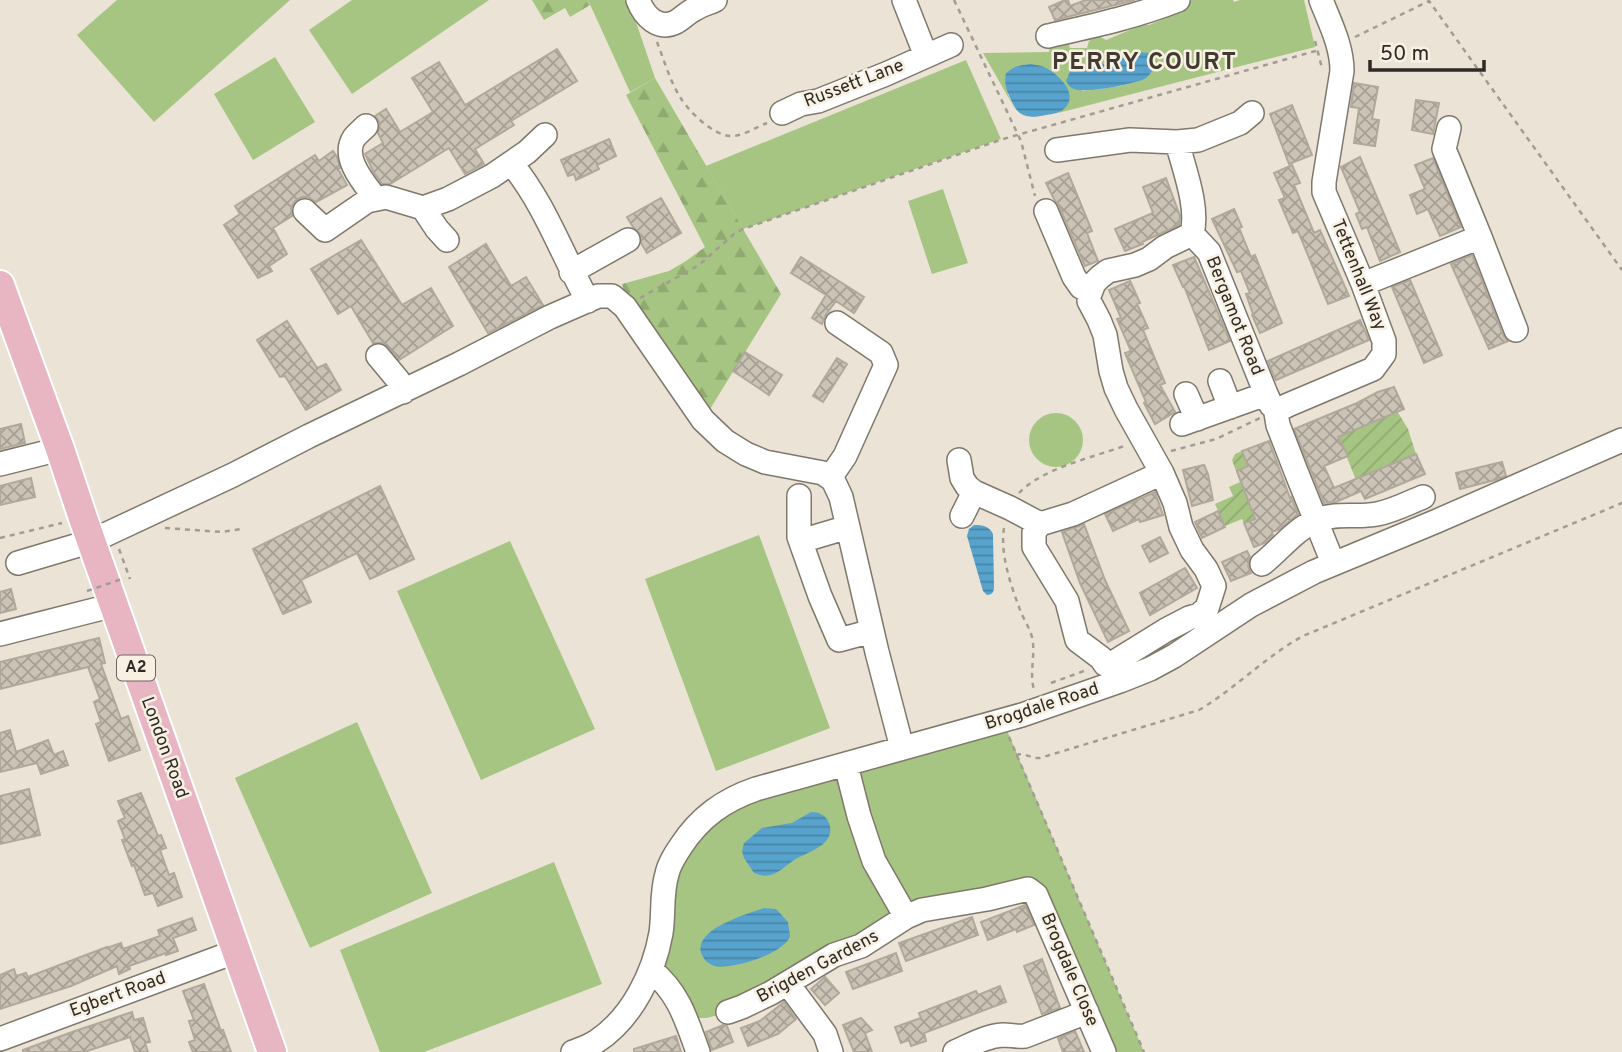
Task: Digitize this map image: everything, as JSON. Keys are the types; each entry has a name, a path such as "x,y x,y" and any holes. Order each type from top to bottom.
{"main road":[{"name":"London Road","path":"0,285 272,1052"}],"street":[{"path":"638,0 647,17 664,25 674,23 695,8 715,0"},
{"name":"Russett Lane","path":"904,0 926,56"},
{"name":"Tettenhall Way","path":"1186,394 1189,421 1230,407 1271,402 1368,372 1381,359 1385,349 1363,284 1324,192 1342,59 1321,0"},
{"path":"1048,36 1119,20 1164,2"},
{"name":"Russett Lane","path":"776,118 801,104 820,100 951,45"},
{"path":"1057,149 1129,141 1198,140 1240,123 1252,113"},
{"path":"366,126 352,140 350,155 354,168 376,199"},
{"path":"1448,128 1444,149 1516,330"},
{"path":"305,211 325,230 367,201 386,197 423,208 492,177 527,152 545,135"},
{"path":"1162,472 1073,514 1040,524 1034,532 1034,547 1065,597 1077,640 1105,664 1111,664 1166,630 1199,615 1207,608 1214,586 1211,577 1192,550 1162,472 1116,387 1105,335 1088,301 1094,283 1100,276 1108,271 1149,259 1165,247 1192,234 1195,224 1193,208 1177,142"},
{"path":"511,163 544,213 588,301"},
{"path":"423,208 447,240"},
{"path":"1046,211 1073,277 1081,287 1090,292"},
{"name":"Bergamot Road","path":"1192,234 1209,252 1271,402"},
{"path":"1363,284 1480,237"},
{"path":"571,271 628,240"},
{"path":"18,563 88,530 233,475 550,317 598,296 612,296 625,307 703,420 725,441 765,462 816,471 830,478 838,488 901,748"},
{"path":"830,478 845,456 886,365 881,353 837,323"},
{"path":"378,356 398,380 403,392"},
{"path":"1220,381 1230,407"},
{"path":"1271,402 1333,564"},
{"name":"Brogdale Road","path":"573,1052 595,1042 610,1031 635,1000 650,970 661,933 666,875 674,856 693,829 717,807 740,794 1003,721 1150,669 1251,605 1333,564 1437,522 1622,440"},
{"path":"0,464 60,449"},
{"path":"959,460 962,478 974,492 1040,524"},
{"path":"962,516 974,492"},
{"path":"799,496 799,537 839,640 872,631"},
{"path":"1262,564 1299,531 1315,521 1333,516 1377,514 1423,497"},
{"path":"801,541 848,527"},
{"path":"0,634 114,605"},
{"path":"846,765 874,861 906,917"},
{"name":"Brogdale Close","path":"906,917 930,907 1028,890 1036,895 1104,1052"},
{"name":"Brigden Gardens","path":"728,1012 788,984 824,960 866,943 906,917"},
{"name":"Egbert Road","path":"0,1039 237,951"},
{"path":"650,970 671,989 698,1052"},
{"path":"788,984 825,1034 831,1052"},
{"path":"965,1050 989,1037 1025,1036 1087,1012"}],"path":[{"path":"954,0 1018,134"},
{"path":"637,300 699,265 743,229 1001,139 1338,45 1429,1 1622,270"},
{"path":"653,21 653,33 680,97 712,130 734,136 776,118"},
{"path":"1016,755 1040,758 1199,710 1287,645 1318,628 1622,503"},
{"path":"157,528 222,532 242,529"},
{"path":"0,538 88,530"},
{"path":"86,591 127,578 124,561"},
{"path":"1003,721 1144,1052"}],"green space":[{"path":"117,0 290,0 154,122 77,35"},
{"path":"352,0 489,0 352,94 309,30"},
{"path":"532,0 588,0 590,5 570,17 565,8 544,20"},
{"path":"588,0 626,1 655,78 630,92"},
{"path":"1191,0 1304,0 1315,47 1058,113 1067,104 1068,93 1056,74 1031,65 1018,66 1006,73 1008,95 1015,109 983,53 1049,52 1050,46 1067,40 1070,48 1087,48 1089,41 1099,36 1106,40 1188,9","holes":["1137,52 1151,73 1129,84 1082,91 1085,67 1113,62"]},
{"path":"275,57 315,122 253,160 214,94"},
{"path":"966,60 1001,139 743,229 706,166"},
{"path":"655,78 781,294 707,414 629,308 622,284 669,271 705,247 626,95"},
{"path":"943,189 968,263 932,274 908,201"},
{"path":"1397,411 1408,429 1416,454 1356,480 1344,450 1313,421 1332,413 1341,435"},
{"path":"1056,413 1075,421 1083,440 1075,459 1056,467 1037,459 1029,440 1037,421"},
{"path":"1242,451 1247,462 1258,458 1257,518 1244,523 1242,519 1225,526 1215,504 1233,496 1229,487 1240,482 1232,460 1235,454"},
{"path":"759,535 830,728 716,771 645,579"},
{"path":"510,541 595,729 481,780 397,591"},
{"path":"1003,721 1144,1052 1104,1052 1036,895 959,904 728,1012 707,1018 686,1018 657,952 664,888 717,807"},
{"path":"357,722 432,893 310,948 235,778"},
{"path":"554,862 602,984 424,1052 380,1052 340,950"}],"water":[{"path":"1137,52 1150,53 1153,60 1153,69 1146,78 1110,88 1088,90 1074,89 1066,81 1071,69 1113,62"},
{"path":"1030,64 1046,68 1065,84 1070,95 1062,111 1031,117 1016,109 1007,89 1006,73 1017,66"},
{"path":"974,525 985,526 993,534 994,588 989,595 983,591 967,536"},
{"path":"811,812 822,814 829,823 829,837 825,842 776,873 766,876 754,873 744,858 744,843 762,828 792,823"},
{"path":"764,908 776,909 788,922 790,936 786,943 767,955 742,964 719,967 705,960 701,953 701,944 713,930"}],"building":[{"path":"1068,0 1070,6 1086,0 1135,0 1055,20 1049,7"},
{"path":"557,49 577,81 511,121 514,125 475,149 484,164 465,174 449,148 390,184 382,184 365,154 383,143 378,133 380,123 375,116 386,109 400,132 433,112 412,78 439,62 465,105"},
{"path":"1354,83 1378,87 1372,119 1379,120 1375,146 1354,143 1359,108 1351,107"},
{"path":"1416,100 1439,103 1433,134 1412,130"},
{"path":"1292,105 1312,155 1289,164 1270,114"},
{"path":"609,139 616,156 597,165 599,169 576,180 574,174 568,176 561,160"},
{"path":"333,151 337,157 338,169 347,185 316,202 308,197 295,201 291,208 292,216 273,228 287,254 269,266 272,271 258,278 224,225 240,214 235,206 315,155 319,161"},
{"path":"1360,157 1400,252 1380,261 1367,227 1362,229 1356,214 1360,212 1341,167"},
{"path":"1433,158 1461,227 1440,236 1428,209 1417,214 1410,195 1425,189 1415,165"},
{"path":"1292,165 1300,183 1294,185 1314,233 1320,230 1349,296 1328,304 1298,231 1293,233 1279,200 1285,198 1274,173"},
{"path":"1068,173 1092,231 1087,233 1098,261 1085,266 1046,183"},
{"path":"1166,178 1180,216 1179,225 1125,251 1115,229 1153,213 1143,187"},
{"path":"661,198 681,233 647,253 641,243 640,234 627,217"},
{"path":"1234,209 1251,257 1255,255 1282,323 1260,333 1252,315 1246,294 1250,293 1241,271 1237,272 1212,219"},
{"path":"361,240 402,305 431,288 453,326 399,360 383,343 373,343 351,306 338,314 311,269"},
{"path":"486,244 511,286 526,277 543,305 488,333 449,267"},
{"path":"1472,255 1503,335 1508,341 1489,349 1451,264"},
{"path":"801,257 864,297 854,313 836,301 822,324 812,318 826,295 791,273"},
{"path":"1194,257 1230,341 1209,350 1173,265"},
{"path":"1410,280 1442,355 1424,363 1392,287"},
{"path":"1130,281 1148,328 1143,330 1165,383 1160,385 1175,412 1155,424 1125,353 1131,351 1117,319 1121,318 1109,290"},
{"path":"1360,320 1369,340 1275,379 1268,361"},
{"path":"287,321 317,368 326,364 341,390 306,410 285,376 280,377 257,340"},
{"path":"745,352 782,375 769,395 733,371"},
{"path":"837,358 847,364 823,402 813,396"},
{"path":"1394,387 1404,409 1338,437 1348,456 1324,466 1334,488 1416,454 1425,474 1365,499 1361,491 1336,502 1324,503 1294,429"},
{"path":"21,424 25,443 0,449 0,429"},
{"path":"1269,441 1298,514 1272,532 1273,535 1265,543 1254,547 1244,523 1255,519 1237,471 1248,466 1242,451"},
{"path":"1502,462 1506,476 1460,489 1456,473"},
{"path":"1204,465 1213,500 1192,506 1183,470"},
{"path":"31,478 35,497 0,505 0,486"},
{"path":"380,486 414,559 370,579 357,553 301,580 311,602 283,614 253,549"},
{"path":"1155,492 1163,515 1140,522 1139,519 1113,531 1105,514"},
{"path":"1218,511 1225,527 1202,538 1195,522"},
{"path":"1084,524 1105,580 1129,631 1108,642 1080,583 1062,532"},
{"path":"1160,537 1168,553 1150,562 1142,546"},
{"path":"1247,551 1251,573 1231,581 1222,562"},
{"path":"1185,568 1197,588 1150,615 1140,593"},
{"path":"11,589 16,609 0,613 0,592"},
{"path":"99,638 105,663 101,664 121,719 128,716 140,750 109,761 96,724 101,722 94,702 100,699 88,667 0,689 0,662"},
{"path":"10,730 16,752 48,740 54,755 63,751 68,765 41,774 37,763 0,772 0,733"},
{"path":"29,789 40,835 0,844 0,796"},
{"path":"141,793 158,836 161,835 166,848 160,850 169,875 174,873 182,897 158,906 153,893 145,895 122,840 125,839 118,821 125,818 118,801"},
{"path":"1025,905 1034,925 988,940 981,922"},
{"path":"972,917 978,935 906,961 899,943"},
{"path":"192,918 196,930 173,938 178,951 129,966 130,969 119,974 117,966 71,986 0,1009 0,975 14,969 16,976 26,973 28,977 107,947 121,943 123,949 160,936 158,930"},
{"path":"896,953 902,971 853,989 846,972"},
{"path":"1042,959 1060,1008 1042,1014 1024,966"},
{"path":"825,977 839,993 825,1005 811,989"},
{"path":"204,984 231,1052 193,1052 189,1042 195,1040 189,1021 194,1020 183,991"},
{"path":"1000,986 1006,1002 924,1033 926,1041 911,1046 909,1040 901,1043 895,1027 921,1018 919,1013 976,991 978,995"},
{"path":"784,1002 796,1019 778,1034 748,1046 741,1028 760,1021"},
{"path":"132,1012 134,1020 143,1018 150,1042 145,1043 148,1052 135,1052 130,1037 84,1052 23,1052 23,1050"},
{"path":"861,1018 872,1030 865,1033 872,1052 854,1052 843,1025"},
{"path":"727,1026 733,1042 712,1050 706,1032"},
{"path":"1075,1031 1084,1052 1063,1052 1058,1038"},
{"path":"676,1036 681,1052 634,1052 634,1049"}],"district":[{"name":"PERRY COURT","path":"1145,63"}]}
